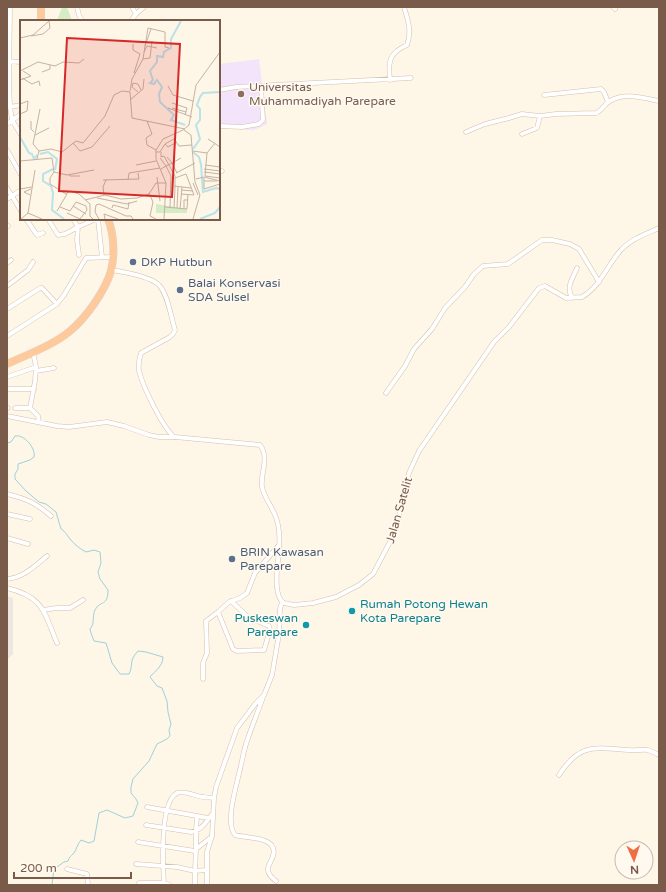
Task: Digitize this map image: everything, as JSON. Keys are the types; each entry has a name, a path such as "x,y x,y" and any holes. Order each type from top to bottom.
{"highway":[{"path":"41,7 41,20"},
{"path":"7,364 54,342 69,332 93,307 111,270 112,236 108,220"}],"street":[{"path":"10,7 8,61 10,107 12,120 20,133"},
{"path":"77,7 82,20"},
{"path":"132,7 136,14"},
{"path":"132,20 144,7"},
{"path":"390,80 389,66 392,55 398,49 407,45 410,37 404,7"},
{"path":"8,61 20,62"},
{"path":"220,90 261,86 411,78"},
{"path":"220,126 248,126 259,124 263,120 261,86"},
{"path":"544,95 601,89 604,92 608,102"},
{"path":"466,132 485,124 522,114 540,116 596,113 599,112 608,102 620,96 659,101"},
{"path":"10,107 20,105"},
{"path":"7,124 20,115"},
{"path":"522,134 537,128 540,116"},
{"path":"7,150 20,172"},
{"path":"7,188 20,209"},
{"path":"7,199 20,191"},
{"path":"27,220 37,235 44,232"},
{"path":"49,220 58,235 65,234 95,220"},
{"path":"74,220 78,227 77,240 79,255"},
{"path":"97,220 102,257"},
{"path":"577,268 568,291 572,298 585,296 599,282 614,258 626,244 659,228"},
{"path":"386,393 405,366 414,349 432,329 445,308 465,287 474,274 483,266 508,264 542,240 552,240 570,244 579,249 599,282"},
{"path":"7,336 57,304 85,259 90,257 112,257"},
{"path":"7,286 25,273 33,262"},
{"path":"111,270 139,275 158,285 164,294 175,330 170,337 141,352 138,361 139,371 163,423 168,432 175,437"},
{"name":"Jalan Satelit","path":"282,602 294,605 313,604 336,597 359,585 373,574 391,540 399,515 409,473 416,456 490,348 542,286 545,286 566,298 572,298"},
{"path":"7,309 40,288 42,288 57,304"},
{"path":"30,408 36,369 33,352"},
{"path":"7,377 36,369 54,368"},
{"path":"7,389 34,389"},
{"path":"15,408 30,408 38,416 39,422"},
{"path":"7,416 69,426 107,422 159,437 258,444 261,446 265,456 262,479 263,489 265,498 275,515 279,527 280,539 276,573 279,594 282,602 280,609 279,634 273,670 245,750 234,796 231,825 236,835 268,842 272,845 274,852 267,871 270,877 276,881"},
{"path":"7,494 20,497 37,504 51,516"},
{"path":"7,514 30,520"},
{"path":"7,538 28,544"},
{"path":"203,679 203,663 207,653 207,619 231,601 240,598 246,592 255,573 279,546"},
{"path":"7,579 17,578 31,570 47,556"},
{"path":"7,588 26,594 34,599 43,610 57,643"},
{"path":"43,610 70,608 83,600"},
{"path":"218,612 233,649 237,651 264,651 270,630 269,626 248,617 231,601"},
{"path":"207,885 207,852 212,836 214,798 227,754 237,728 264,695"},
{"path":"559,775 573,758 585,750 594,748 645,750 659,755"},
{"path":"164,884 164,828 166,810 170,801 176,794 186,793 214,798"},
{"path":"147,807 208,818"},
{"path":"146,825 191,832 204,826 208,818 213,813"},
{"path":"195,885 196,831 198,816"},
{"path":"138,842 196,850 212,836"},
{"path":"136,864 190,869 195,871 206,870"},
{"path":"67,870 87,874 88,885"},
{"path":"140,883 170,885"}],"shaded area":[{"name":"Universitas Muhammadiyah Parepare","path":"259,59 267,124 254,130 220,128 220,64"},
{"path":"7,596 13,598 13,654 7,660"}],"green space":[{"path":"62,7 67,7 72,20 57,20"}],"waterway":[{"path":"7,443 11,442 15,436 22,437 29,442 33,450 34,457 18,464 15,479 39,502 46,504 56,512 61,529 77,546 86,552 94,550 100,552 101,563 98,572 100,579 108,590 108,595 107,599 99,605 94,612 92,627 90,629 94,641 106,643 112,663 120,674 129,674 132,660 138,651 163,657 160,666 150,677 157,686 162,688 167,701 171,724 169,730 170,736 157,744 149,761 133,779 131,793 138,803 133,816 125,818 107,810 99,813 94,841 89,843 81,840 68,861 54,869 52,885"}],"place":[{"name":"Universitas Muhammadiyah Parepare","path":"241,94"},
{"name":"DKP Hutbun","path":"133,262"},
{"name":"Balai Konservasi SDA Sulsel","path":"180,290"},
{"name":"BRIN Kawasan Parepare","path":"232,559"},
{"name":"Rumah Potong Hewan Kota Parepare","path":"352,611"},
{"name":"Puskeswan Parepare","path":"306,625"}]}
